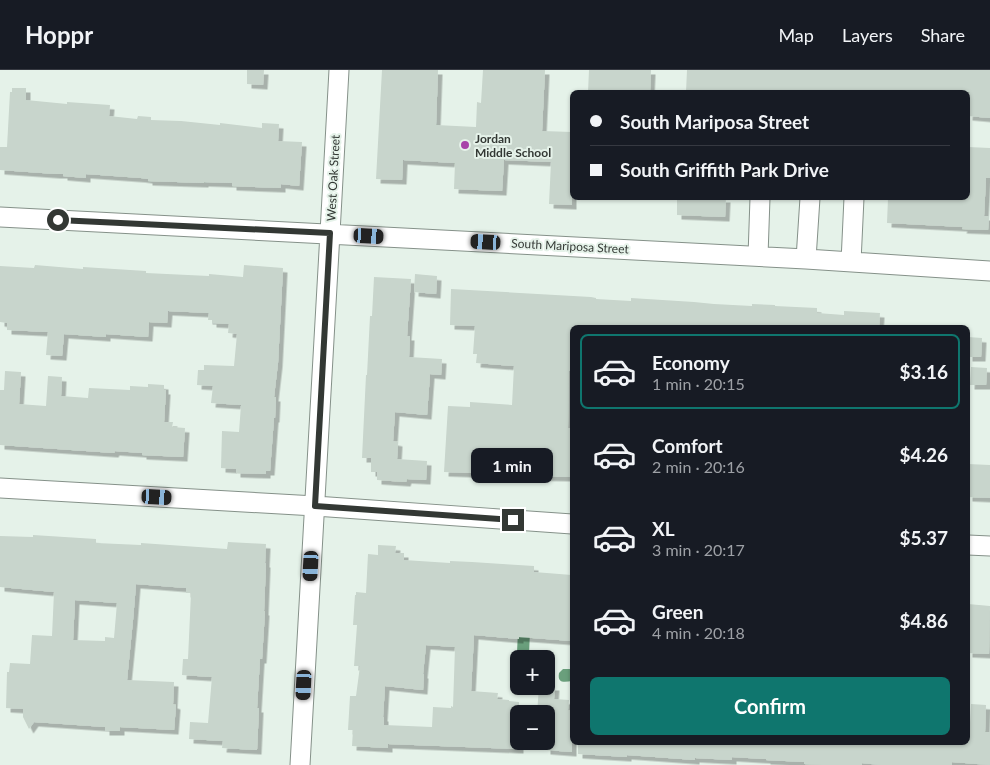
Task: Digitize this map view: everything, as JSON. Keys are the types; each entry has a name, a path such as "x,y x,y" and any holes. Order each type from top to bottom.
{"street":[{"name":"West Oak Street","path":"300,765 339,70"},
{"path":"758,256 760,200"},
{"path":"806,259 810,200"},
{"path":"851,262 854,200"},
{"name":"South Mariposa Street","path":"0,216 758,256 990,271"},
{"path":"0,488 315,506 570,524"},
{"path":"970,545 990,546"}],"shaded area":[{"path":"518,630 530,631 529,650 517,650"},
{"path":"563,669 570,669 570,681 560,681 559,673"}],"building":[{"path":"247,70 264,70 263,85 247,84"},
{"path":"382,70 438,70 436,125 476,127 477,102 481,103 483,70 545,70 542,131 570,132 570,200 572,200 572,205 549,204 551,162 504,160 502,191 454,189 455,163 403,160 402,180 376,179"},
{"path":"589,70 651,70 650,90 588,90"},
{"path":"687,70 990,70 990,118 970,116 970,90 686,90"},
{"path":"12,88 26,88 26,100 67,104 67,102 110,105 109,116 137,119 138,116 151,117 151,120 220,125 220,123 262,128 262,123 279,124 278,141 302,142 299,186 281,184 281,188 232,186 232,183 148,181 148,179 141,178 86,174 86,178 63,176 63,174 0,170 0,147 7,147 10,92 12,92"},
{"path":"970,147 990,148 990,178 986,178 984,216 989,216 988,230 887,223 888,200 970,200"},
{"path":"677,200 726,200 725,217 677,215"},
{"path":"35,265 146,271 146,273 209,276 209,274 243,277 244,265 283,268 278,363 274,397 276,397 275,418 270,471 266,471 266,474 236,473 236,469 221,468 222,431 239,432 241,405 211,403 213,386 197,385 198,370 204,370 204,365 234,366 237,334 228,333 229,324 212,323 212,320 208,320 209,313 168,311 167,323 149,322 148,337 64,334 62,356 46,355 48,332 7,330 7,323 0,322 0,266 34,268"},
{"path":"415,274 437,276 436,294 414,292"},
{"path":"374,277 411,279 407,336 410,336 409,357 442,359 441,375 430,374 427,415 395,412 393,441 398,442 397,459 427,461 426,480 407,479 406,482 377,480 377,472 371,472 371,458 362,458"},
{"path":"451,289 631,301 631,298 752,306 752,304 775,305 817,308 817,313 844,315 844,311 880,313 879,325 570,325 568,428 570,428 570,477 520,476 520,478 498,476 498,474 444,472 448,406 470,407 470,402 512,405 514,366 476,363 477,354 473,354 475,326 450,325"},
{"path":"970,337 982,338 981,357 970,357"},
{"path":"971,367 987,368 986,385 970,385"},
{"path":"5,371 21,372 19,404 46,406 48,376 62,377 61,396 88,398 89,388 130,390 130,386 148,387 148,384 164,385 164,390 166,390 164,422 173,422 172,427 185,428 183,457 142,455 142,453 115,451 114,453 0,445 0,390 4,390"},
{"path":"970,464 990,465 990,498 970,497"},
{"path":"33,535 96,539 96,543 141,545 141,543 227,549 228,542 266,544 265,611 257,708 259,708 257,750 222,748 223,741 189,739 190,722 208,723 212,677 182,675 183,659 188,659 191,593 186,593 186,588 136,584 127,680 174,682 173,704 176,705 174,730 120,727 120,731 105,731 105,727 34,722 29,729 23,717 23,709 6,708 7,672 9,672 10,663 30,664 32,635 52,636 54,592 0,587 0,536 33,537","holes":["75,600 117,603 114,638 105,637 105,641 73,640"]},
{"path":"378,545 396,546 395,553 404,553 404,560 534,566 534,572 570,575 570,641 474,635 471,691 498,693 497,699 519,702 519,705 510,705 510,749 388,744 388,748 352,746 353,730 348,730 350,696 356,696 360,666 354,666 357,625 353,625 355,595 356,592 366,593 368,554 378,555","holes":["426,645 455,647 453,707 451,706 451,708 433,707 432,727 384,725 385,686 423,690"]},
{"path":"970,604 990,606 989,654 970,653"},
{"path":"538,695 554,695 554,699 569,700 570,745 572,745 572,752 546,750 555,750 555,705 538,705"},
{"path":"971,704 986,705 985,732 990,732 990,765 952,762 952,765 881,765 862,763 862,765 824,765 732,757 732,760 695,758 695,760 627,755 627,757 578,754 578,745 970,745"}],"place":[{"name":"Jordan Middle School","path":"465,145"}],"route":[{"path":"58,220 330,233 315,506 513,520"}]}
